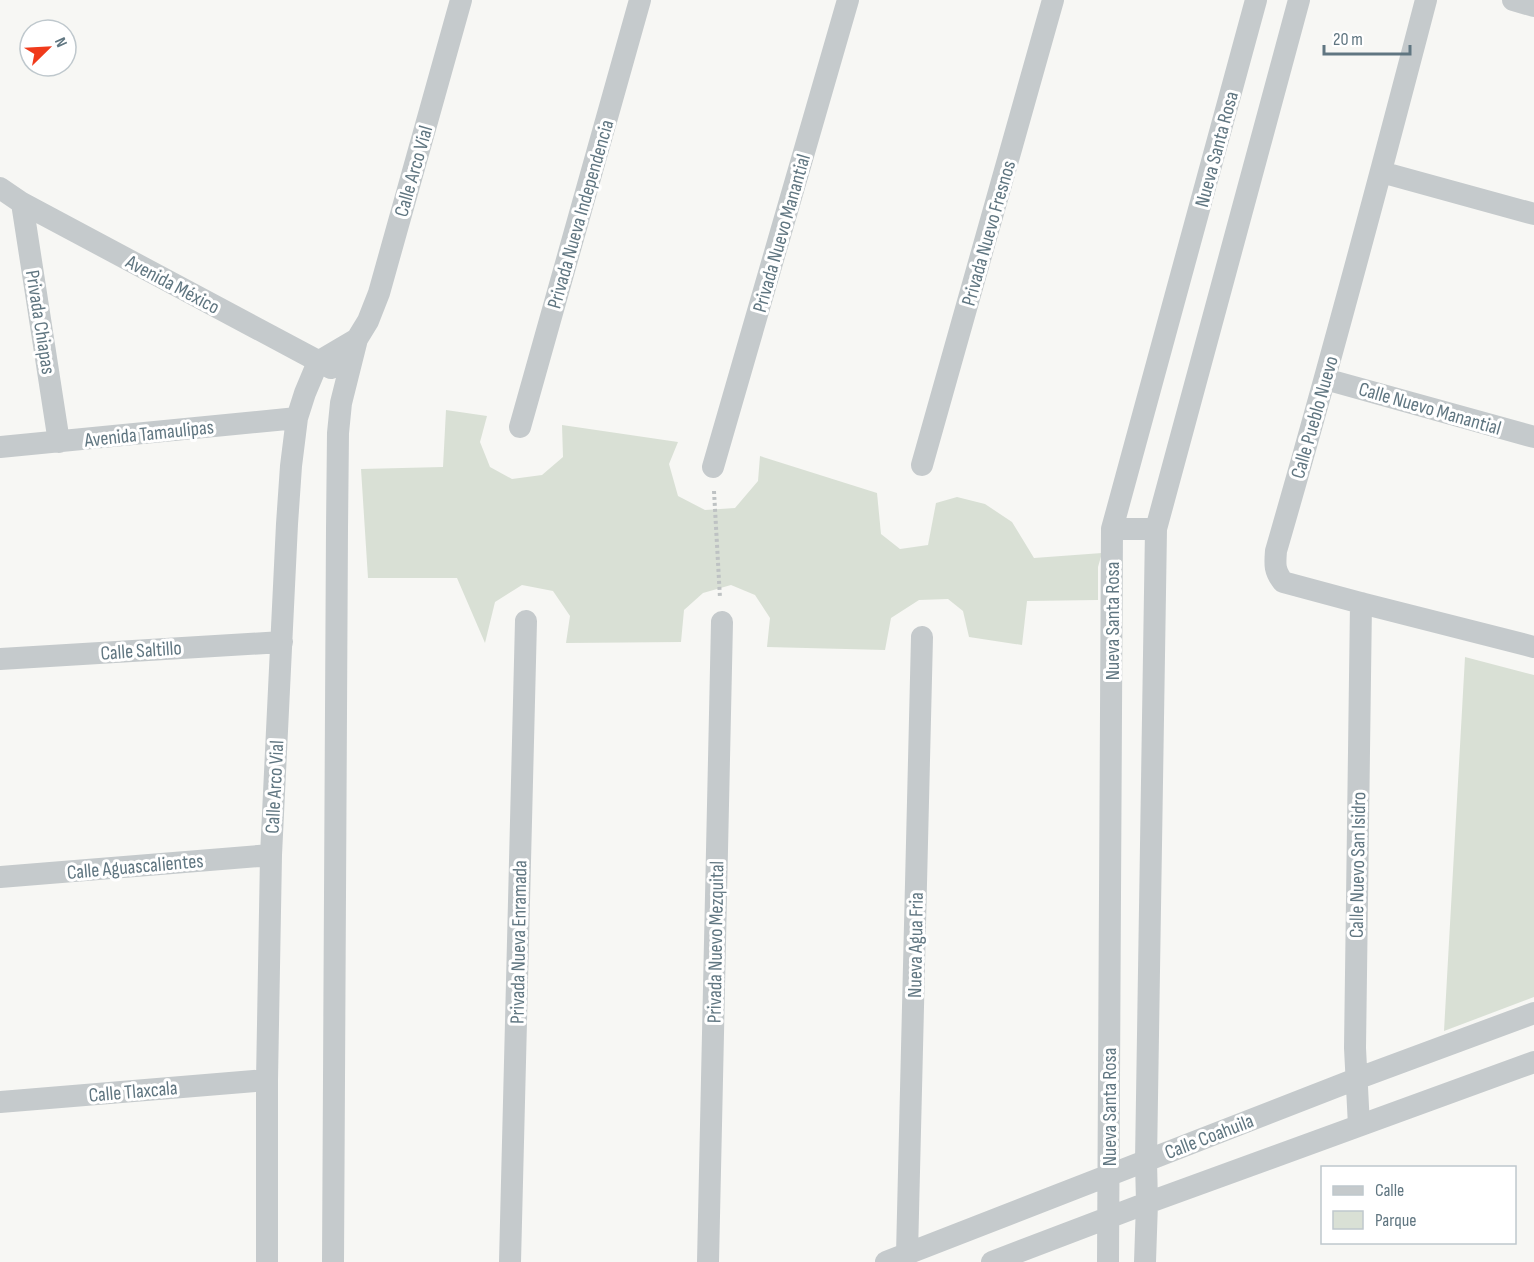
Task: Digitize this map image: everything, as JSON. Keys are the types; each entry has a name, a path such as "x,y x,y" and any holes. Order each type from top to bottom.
{"street":[{"name":"Calle Arco Vial","path":"333,1262 338,433 341,403 357,339 368,321 379,293 461,0"},
{"name":"Privada Nueva Independencia","path":"520,428 640,0"},
{"name":"Privada Nuevo Manantial","path":"713,467 848,0"},
{"name":"Privada Nuevo Fresnos","path":"922,465 1053,0"},
{"name":"Nueva Santa Rosa","path":"1108,1262 1112,529 1257,0"},
{"name":"Nueva Santa Rosa","path":"1145,1262 1156,530 1299,0"},
{"name":"Calle Pueblo Nuevo","path":"1426,0 1382,172 1276,550 1275,565 1277,574 1283,582 1534,646"},
{"path":"1513,0 1534,6"},
{"path":"1382,172 1534,214"},
{"name":"Avenida México","path":"0,188 22,203 348,376"},
{"name":"Privada Chiapas","path":"22,203 59,442"},
{"path":"318,362 357,339"},
{"name":"Calle Arco Vial","path":"267,1262 271,855 287,513 297,418 318,362"},
{"name":"Calle Nuevo Manantial","path":"1325,379 1534,437"},
{"name":"Avenida Tamaulipas","path":"0,447 297,418"},
{"path":"1112,529 1156,530"},
{"name":"Calle Nuevo San Isidro","path":"1359,1126 1355,1048 1361,603"},
{"name":"Privada Nueva Enramada","path":"510,1262 526,621"},
{"name":"Privada Nuevo Mezquital","path":"708,1262 722,622"},
{"name":"Nueva Agua Fria","path":"907,1254 922,637"},
{"name":"Calle Saltillo","path":"0,659 282,642"},
{"name":"Calle Aguascalientes","path":"0,877 271,855"},
{"name":"Calle Coahuila","path":"886,1262 1356,1078 1534,1013"},
{"name":"Calle Coahuila","path":"992,1262 1534,1062"},
{"name":"Calle Tlaxcala","path":"0,1102 267,1080"}],"path":[{"path":"713,467 722,622"}],"green space":[{"path":"446,410 487,416 480,442 490,467 512,479 542,475 563,457 562,425 678,442 669,464 678,496 705,510 735,508 758,481 760,456 877,493 881,534 900,549 928,545 936,503 957,497 985,504 1012,522 1034,558 1102,553 1098,567 1098,600 1027,601 1022,645 969,637 963,611 948,599 919,600 891,618 885,650 767,647 770,618 755,595 731,585 703,593 684,610 681,642 566,643 570,616 553,591 522,585 495,602 485,643 457,578 368,578 361,469 443,467"},
{"path":"1465,657 1534,675 1534,997 1444,1031"}]}
